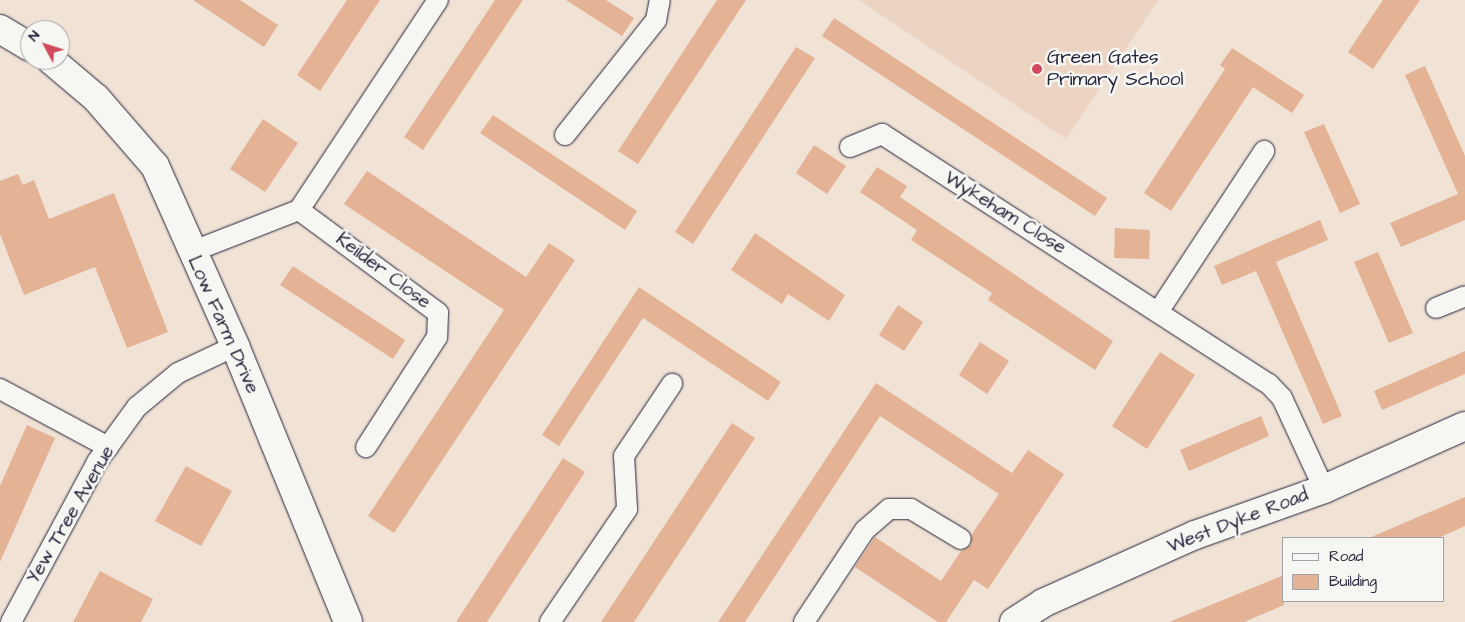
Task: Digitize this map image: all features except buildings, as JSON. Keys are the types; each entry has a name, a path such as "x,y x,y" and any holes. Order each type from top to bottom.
{"street":[{"path":"191,252 299,210 438,0"},
{"path":"566,135 656,20 660,0"},
{"path":"0,29 20,41"},
{"name":"Low Farm Drive","path":"62,70 96,98 155,166 191,252 235,346 348,622"},
{"name":"Wykeham Close","path":"850,147 882,134 1269,384 1282,398 1324,489"},
{"path":"1158,312 1264,151"},
{"name":"Keilder Close","path":"299,210 438,313 437,337 366,446"},
{"path":"1436,308 1465,296"},
{"name":"Yew Tree Avenue","path":"11,622 108,447 137,407 178,373 235,346"},
{"path":"550,622 627,509 624,456 672,384"},
{"path":"0,389 108,447"},
{"name":"West Dyke Road","path":"1014,622 1043,603 1195,535 1324,489 1465,426"},
{"path":"804,622 865,530 888,509 911,509 961,539"}],"shaded area":[{"name":"Green Gates Primary School","path":"859,0 1158,0 1066,139"}],"place":[{"name":"Green Gates Primary School","path":"1037,69"}]}
